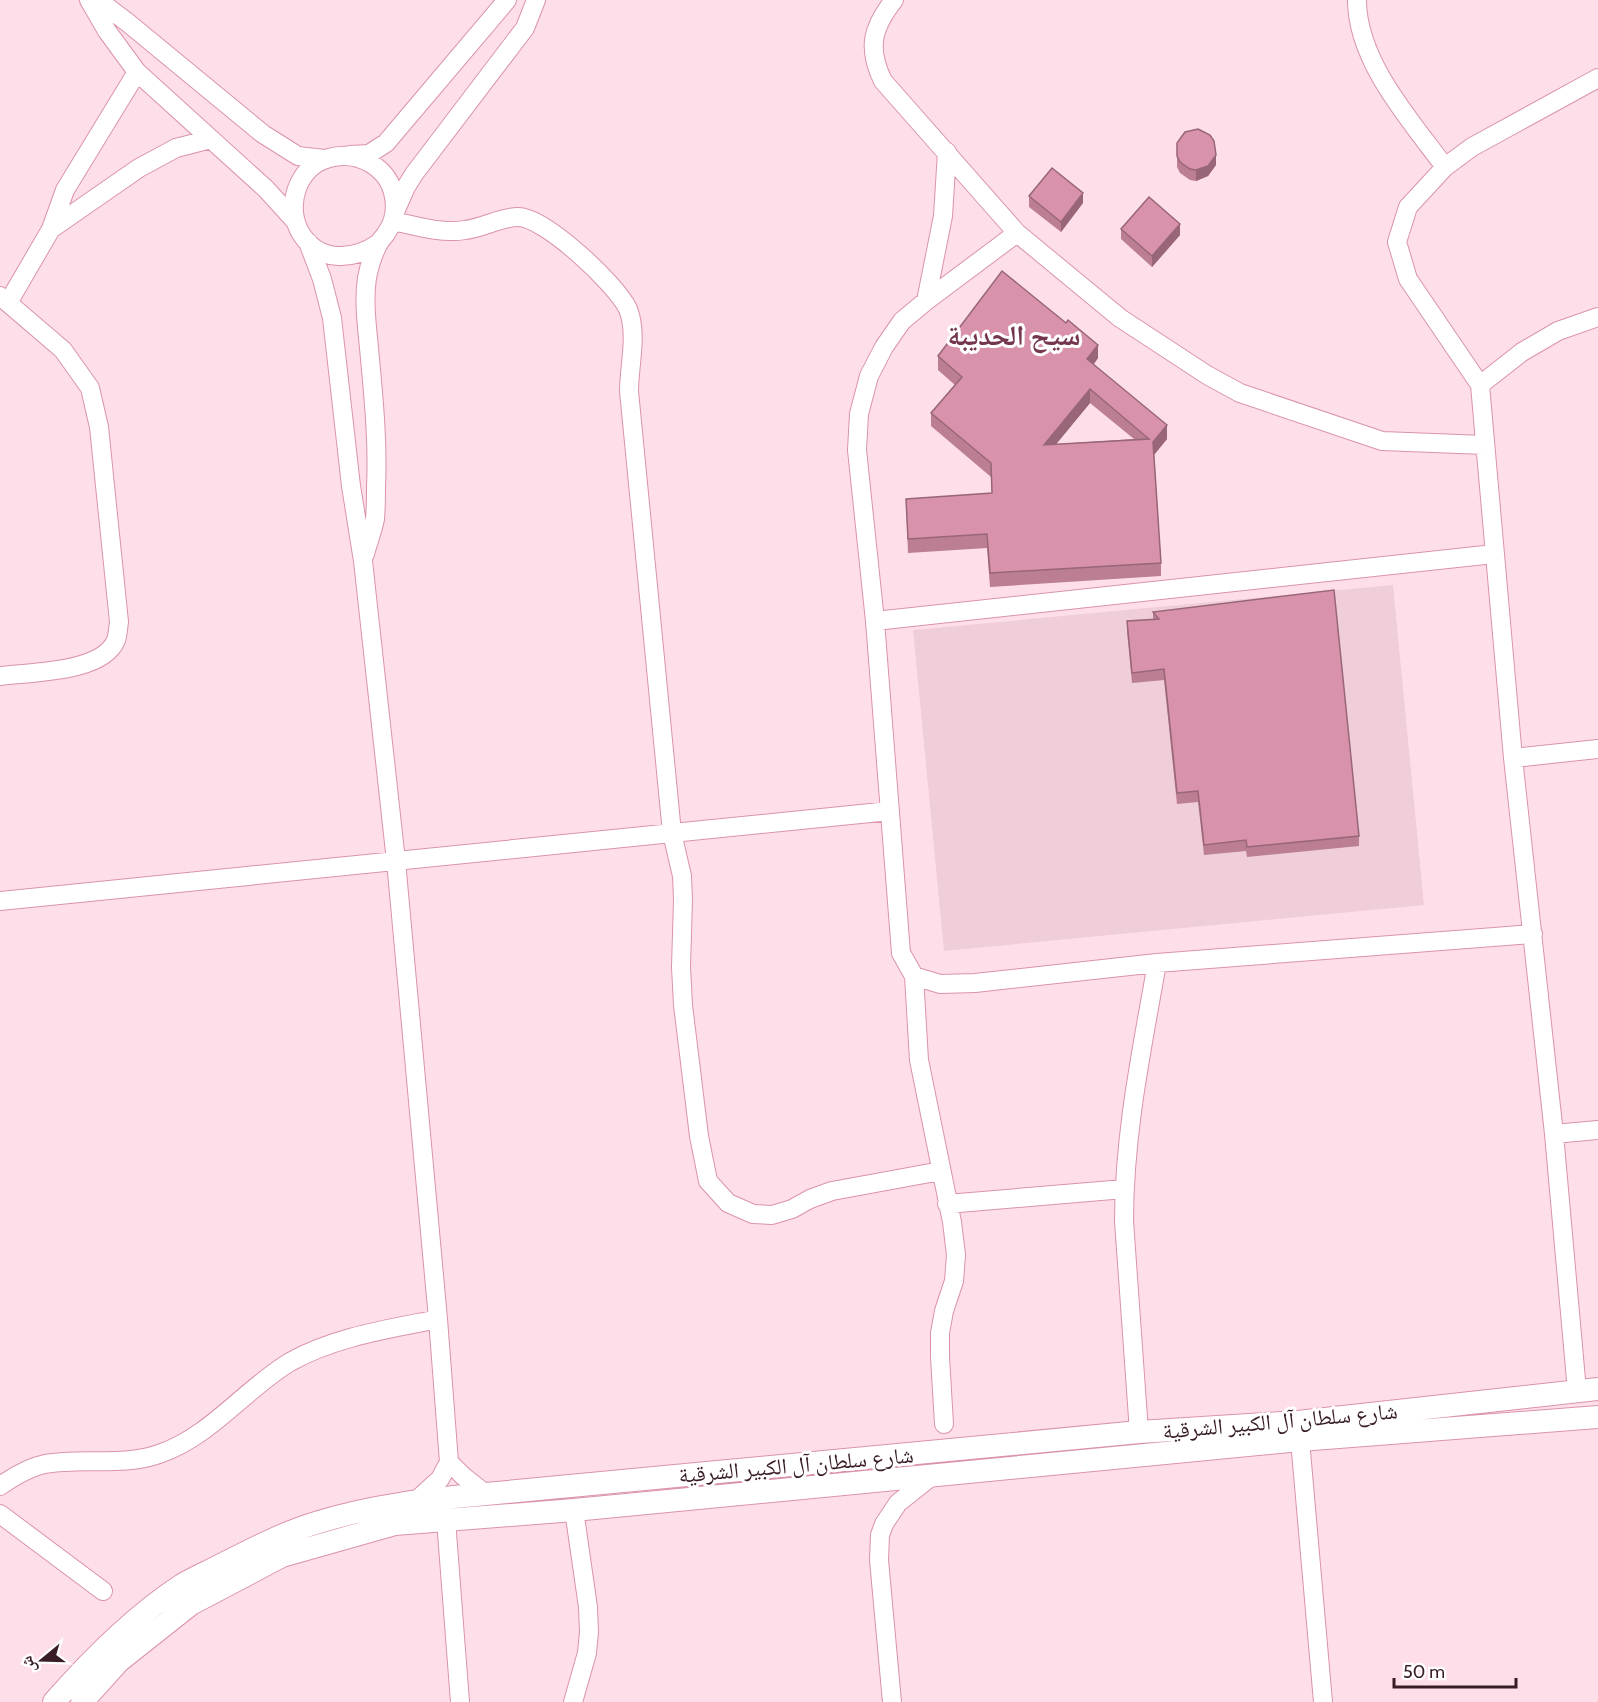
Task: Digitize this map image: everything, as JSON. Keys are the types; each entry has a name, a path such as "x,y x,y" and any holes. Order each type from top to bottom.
{"main road":[{"name":"شارع سلطان آل الكبير الشرقية","path":"54,1702 83,1669 133,1624 182,1585 277,1536 321,1521 417,1500 1139,1432 1298,1422 1587,1390"},
{"name":"شارع سلطان آل الكبير الشرقية","path":"82,1702 119,1661 191,1604 282,1556 395,1524 574,1510 1300,1440 1598,1417"}],"street":[{"path":"89,0 107,31 137,72 266,189 296,222 308,242 322,279 332,318 351,486 363,561 396,861 449,1462 440,1479 417,1500"},
{"path":"98,0 263,134 298,156 324,159"},
{"path":"296,222 293,207 295,192 306,172 324,159 337,155 369,154 386,143 507,0"},
{"path":"308,242 321,251 336,256 351,256 366,252 379,243 387,233 405,187 525,28 536,0"},
{"path":"894,0 881,17 874,33 873,50 876,66 883,81 1017,233 1119,318 1207,375 1240,393 1382,441 1484,445"},
{"path":"1357,0 1363,35 1376,67 1401,108 1445,167"},
{"path":"0,676 82,666 105,654 116,641 119,622 99,427 90,388 63,350 4,299 51,229 65,190 137,72"},
{"path":"1587,1390 1554,1134 1513,758 1480,385 1408,279 1397,242 1408,207 1445,167 1472,147 1598,78"},
{"path":"51,229 139,168 176,148 211,139"},
{"path":"926,301 943,216 947,152"},
{"path":"350,155 366,160 379,169 389,182 394,197 394,217"},
{"path":"394,217 450,231 480,227 516,216 527,218 557,237 606,278 628,310 632,332 629,391 672,832 682,876 684,900 681,967 683,1005 699,1136 708,1181 728,1203 753,1214 772,1215 792,1209 832,1191 941,1171"},
{"path":"944,1424 940,1333 954,1281 956,1255 919,1060 914,976 901,953 875,621 857,450 859,414 869,376 884,347 902,321 1017,233"},
{"path":"363,561 375,518 378,447 366,314 367,277 379,243"},
{"path":"1480,385 1540,341 1558,331 1598,317"},
{"path":"875,621 1494,554"},
{"path":"1513,758 1598,749"},
{"path":"0,901 890,811"},
{"path":"914,976 940,984 975,983 1157,963 1533,934"},
{"path":"1139,1432 1124,1189 1129,1124 1157,963"},
{"path":"1554,1134 1598,1130"},
{"path":"947,1204 1124,1189"},
{"path":"0,1486 21,1473 43,1464 66,1461 132,1460 158,1455 185,1443 288,1363 308,1353 370,1332 438,1319"},
{"path":"1300,1440 1323,1702"},
{"path":"449,1462 486,1494"},
{"path":"892,1702 879,1560 880,1535 884,1524 898,1503 932,1476"},
{"path":"573,1702 587,1653 589,1632 588,1608 574,1510"},
{"path":"0,1514 103,1591"},
{"path":"446,1520 460,1702"}],"shaded area":[{"path":"1393,585 1424,905 944,951 913,630"}],"building":[{"path":"1198,129 1210,135 1214,141 1216,155 1208,166 1196,170 1180,162 1177,156 1177,143 1185,132"},
{"path":"1052,168 1083,193 1061,222 1029,196"},
{"path":"1149,197 1180,224 1152,256 1121,229"},
{"path":"1002,271 1066,323 1068,320 1098,345 1087,359 1167,425 1153,442 1161,563 990,573 987,534 908,539 906,499 992,493 991,463 931,413 962,377 938,356","holes":["1090,389 1149,439 1044,445"]},
{"path":"1334,590 1359,836 1247,847 1246,840 1204,845 1198,791 1177,793 1164,669 1132,673 1127,621 1159,619 1153,612"}],"district":[{"name":"سيح الحديبة","path":"1014,335"}]}
